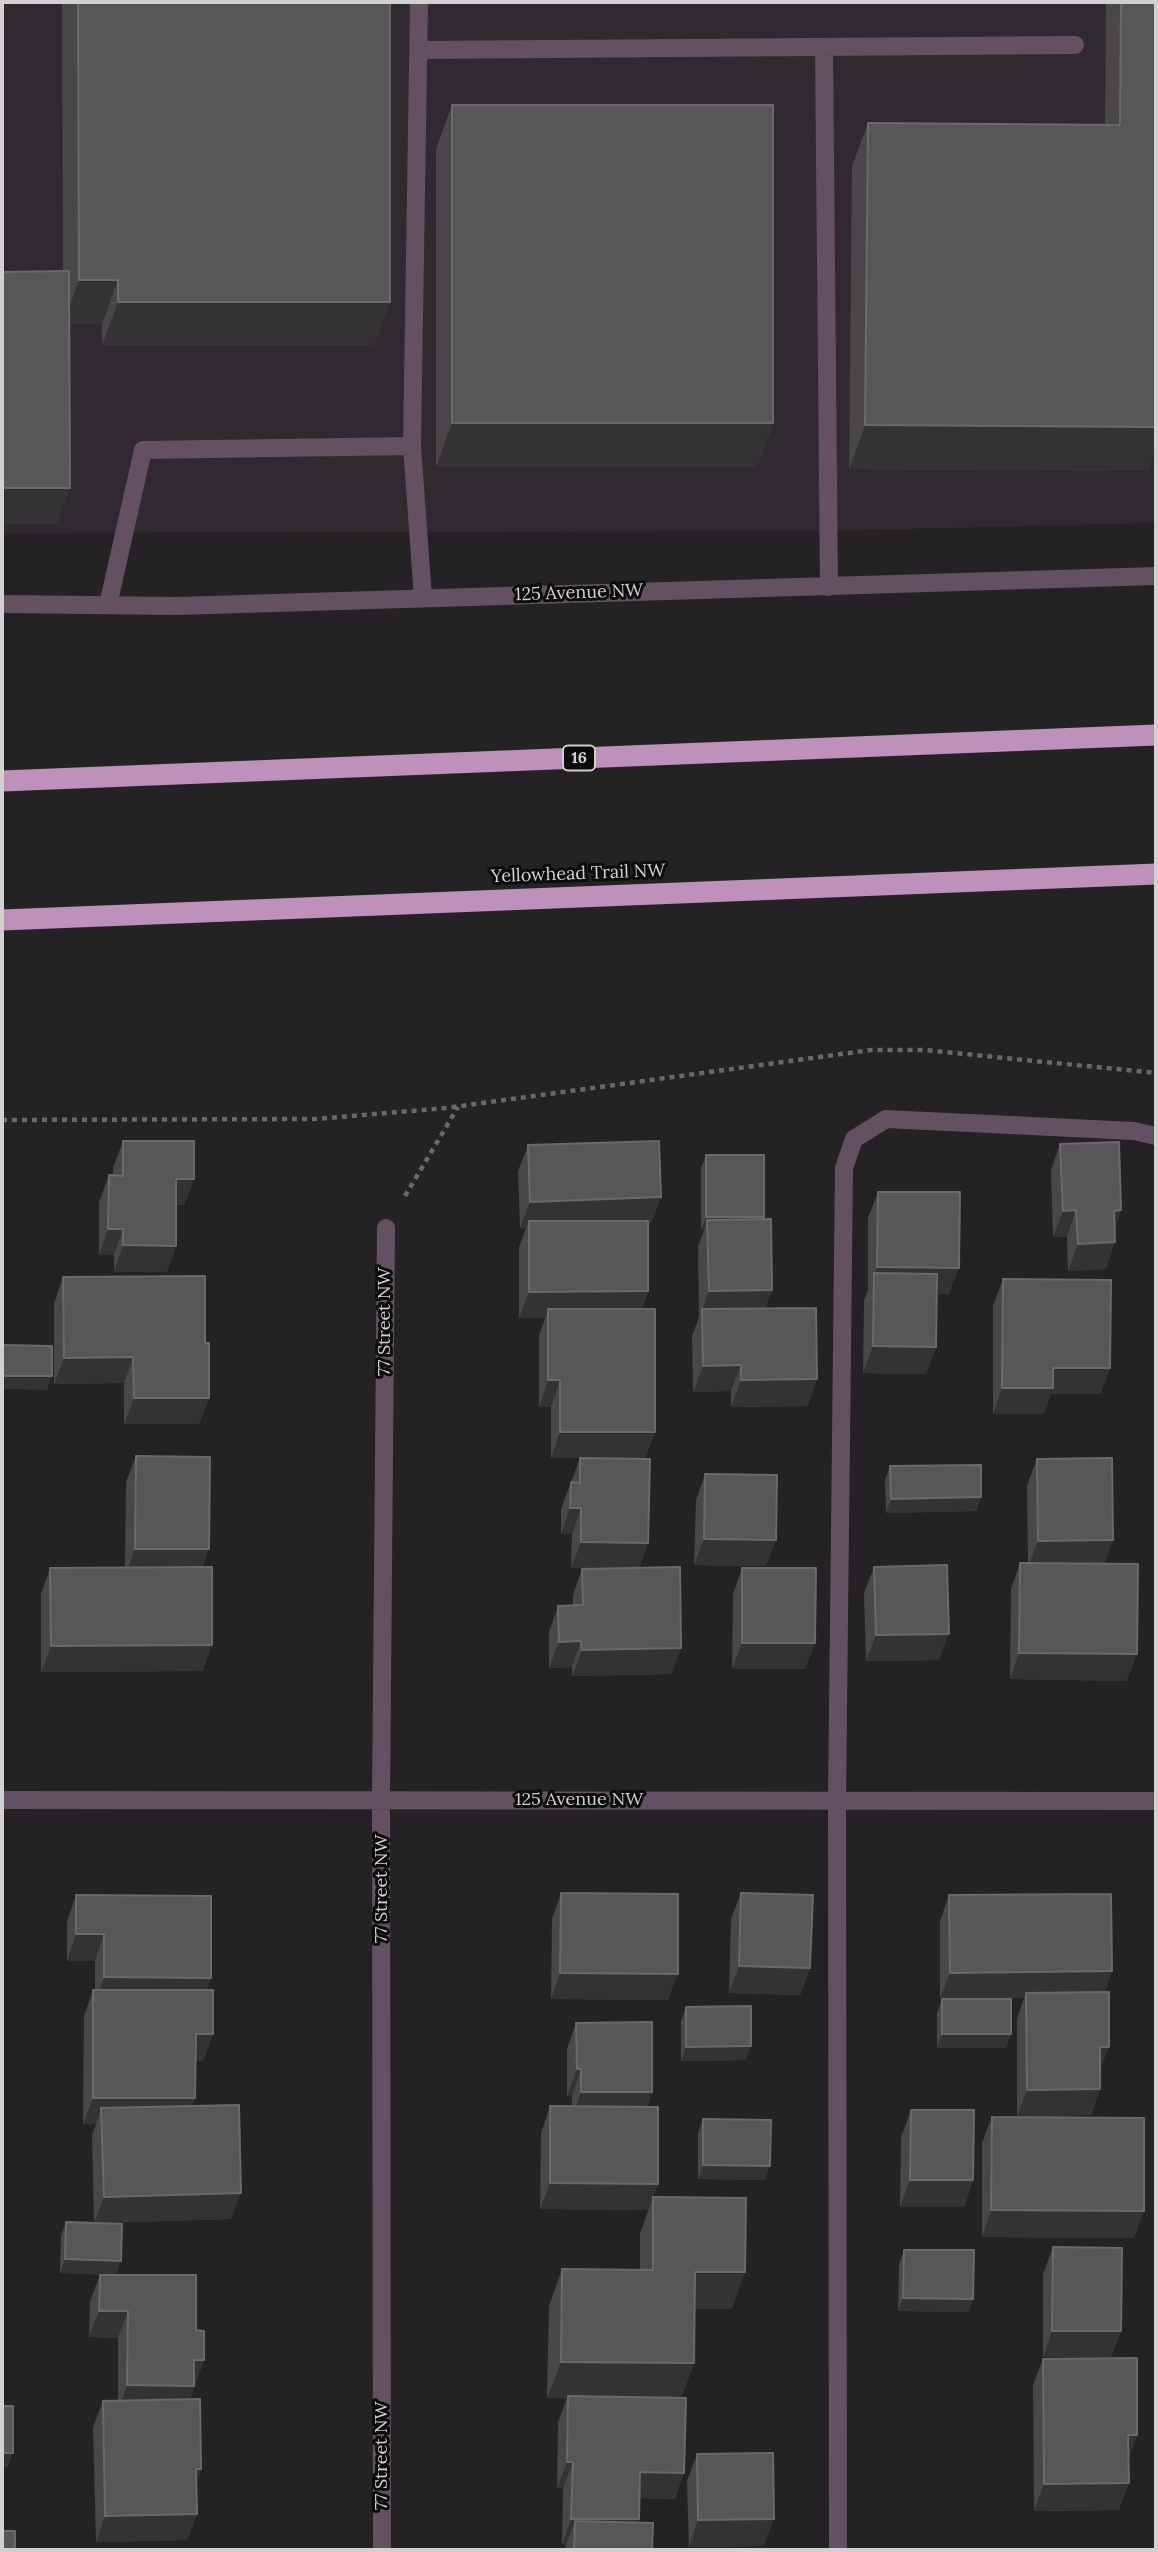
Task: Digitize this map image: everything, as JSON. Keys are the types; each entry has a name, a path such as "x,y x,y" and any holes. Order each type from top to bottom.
{"highway":[{"name":"16","path":"2,780 1156,735"},
{"name":"Yellowhead Trail NW","path":"2,921 1156,874"}],"street":[{"path":"419,2 412,446 423,598"},
{"path":"420,50 1075,45"},
{"path":"824,47 829,587"},
{"path":"108,605 143,450 412,446"},
{"name":"125 Avenue NW","path":"2,604 177,606 1156,576"},
{"path":"838,2550 837,1801 844,1168 854,1139 886,1119 1134,1131 1156,1136"},
{"name":"77 Street NW","path":"382,2550 382,1799 386,1228"},
{"name":"125 Avenue NW","path":"2,1800 1156,1801"}],"path":[{"path":"2,1120 316,1119 458,1106 871,1050 925,1050 1156,1073"},
{"path":"386,1228 458,1106"}],"shaded area":[{"path":"2,2 1156,2 1156,523 822,531 2,533"}],"building":[{"path":"78,2 390,2 390,302 118,302 118,280 79,280"},
{"path":"1121,2 1156,2 1156,427 865,425 868,123 1120,125"},
{"path":"452,105 773,105 773,423 452,423"},
{"path":"69,271 70,488 2,488 2,272"},
{"path":"123,1141 194,1141 194,1179 176,1179 176,1246 123,1245 123,1229 108,1229 109,1175 123,1176"},
{"path":"659,1141 661,1197 530,1202 528,1145"},
{"path":"1119,1142 1121,1210 1114,1211 1115,1242 1078,1244 1076,1210 1063,1211 1060,1144"},
{"path":"706,1155 764,1155 764,1217 706,1217"},
{"path":"878,1192 960,1192 959,1268 877,1267"},
{"path":"771,1219 772,1290 709,1291 707,1220"},
{"path":"529,1221 648,1221 648,1291 529,1292"},
{"path":"874,1273 937,1274 936,1347 873,1346"},
{"path":"205,1276 205,1343 209,1343 209,1398 134,1398 133,1357 64,1358 63,1277"},
{"path":"1003,1279 1111,1280 1110,1368 1053,1368 1053,1388 1002,1388"},
{"path":"816,1308 817,1379 741,1380 741,1365 703,1366 702,1309"},
{"path":"548,1309 655,1309 655,1432 560,1432 560,1380 548,1380"},
{"path":"2,1345 52,1346 52,1376 2,1376"},
{"path":"136,1456 210,1457 209,1549 135,1549"},
{"path":"580,1458 650,1459 648,1543 581,1542 581,1508 570,1508 571,1482 580,1483"},
{"path":"1112,1458 1113,1540 1038,1541 1037,1459"},
{"path":"981,1465 981,1497 891,1499 890,1466"},
{"path":"705,1474 777,1475 776,1540 704,1539"},
{"path":"1020,1563 1138,1564 1137,1654 1019,1653"},
{"path":"947,1565 949,1634 876,1635 874,1567"},
{"path":"212,1567 212,1645 51,1646 50,1568"},
{"path":"680,1567 681,1648 582,1650 581,1641 559,1642 558,1606 583,1605 582,1569"},
{"path":"742,1568 816,1568 815,1643 742,1643"},
{"path":"561,1893 678,1894 678,1974 560,1973"},
{"path":"741,1893 813,1895 810,1968 739,1966"},
{"path":"1111,1894 1112,1971 950,1973 949,1895"},
{"path":"76,1895 211,1896 211,1978 104,1977 104,1934 76,1934"},
{"path":"93,1990 213,1990 213,2034 196,2034 195,2098 93,2098"},
{"path":"1109,1992 1109,2047 1100,2047 1100,2089 1027,2090 1026,1993"},
{"path":"942,1999 1011,1999 1011,2034 942,2034"},
{"path":"751,2006 751,2046 686,2047 686,2007"},
{"path":"652,2022 652,2092 581,2092 581,2069 577,2069 576,2023"},
{"path":"239,2105 241,2193 104,2197 101,2108"},
{"path":"550,2106 658,2107 658,2184 550,2183"},
{"path":"911,2110 974,2110 973,2180 910,2180"},
{"path":"992,2117 1144,2118 1144,2211 991,2210"},
{"path":"703,2119 771,2120 770,2166 703,2165"},
{"path":"653,2197 746,2198 745,2272 695,2272 694,2363 561,2362 562,2269 653,2270"},
{"path":"66,2222 122,2224 121,2261 65,2259"},
{"path":"1053,2247 1122,2248 1121,2331 1052,2331"},
{"path":"904,2250 974,2250 973,2299 903,2298"},
{"path":"100,2275 196,2275 196,2330 204,2331 204,2360 194,2360 194,2386 127,2385 128,2311 99,2311"},
{"path":"1137,2358 1137,2435 1128,2435 1129,2483 1044,2484 1043,2359"},
{"path":"568,2396 686,2398 684,2473 640,2472 639,2519 571,2519 573,2462 567,2462"},
{"path":"200,2399 201,2469 196,2469 197,2514 105,2516 103,2401"},
{"path":"2,2406 13,2406 13,2453 2,2453"},
{"path":"773,2453 774,2519 698,2520 697,2454"},
{"path":"575,2521 653,2523 652,2550 574,2550"},
{"path":"2,2531 15,2531 15,2550 2,2550"}]}
